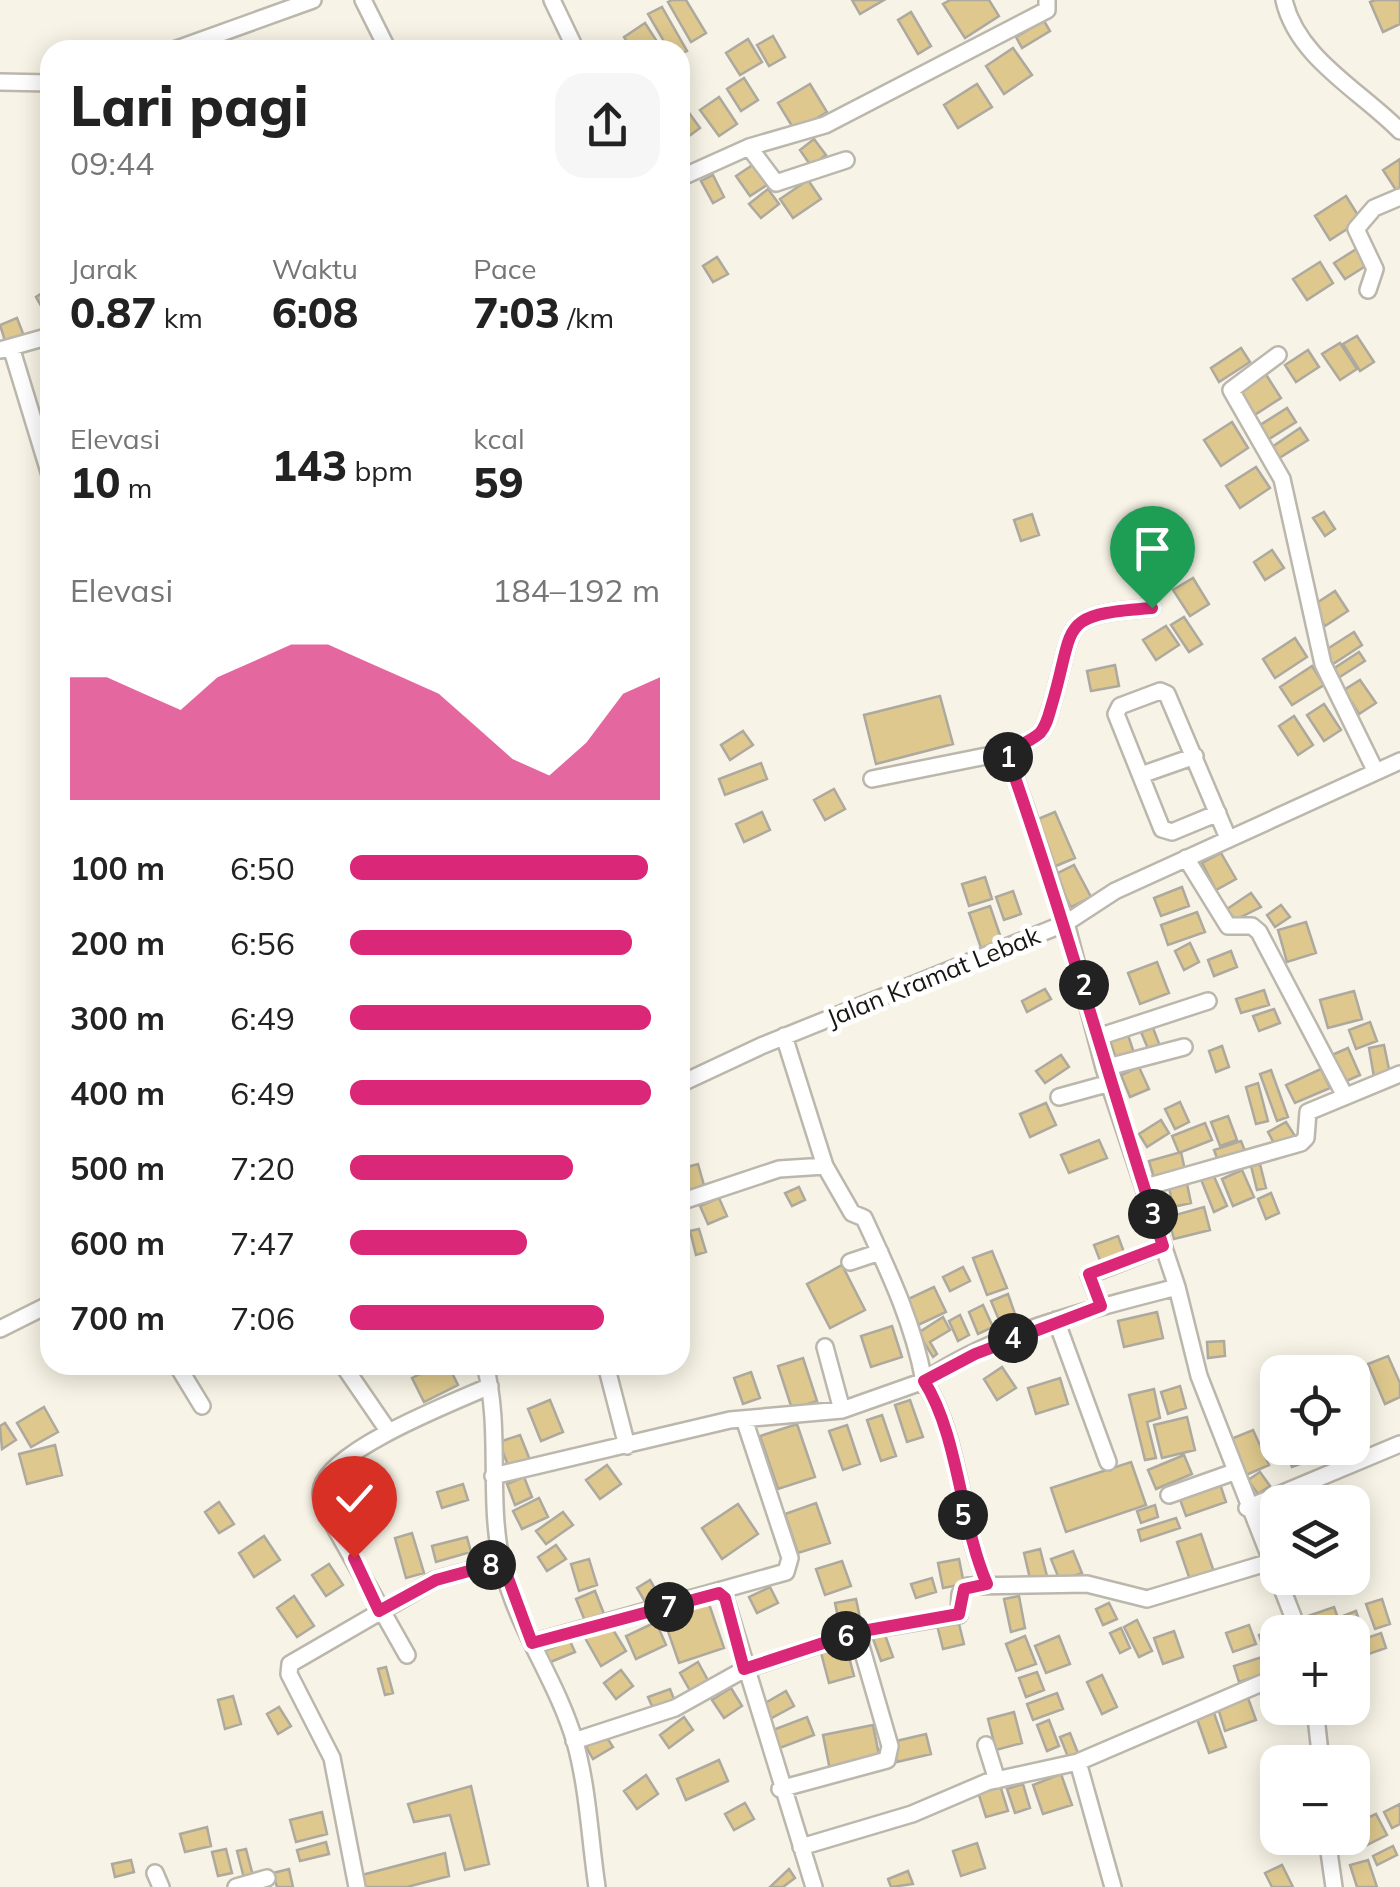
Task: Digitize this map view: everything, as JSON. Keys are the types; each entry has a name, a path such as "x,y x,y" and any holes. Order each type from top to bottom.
{"street":[{"path":"202,40 313,0"},
{"path":"364,0 383,40"},
{"path":"552,0 571,40"},
{"path":"690,174 750,148 825,126 1048,10 1047,0"},
{"path":"1284,0 1292,24 1313,52 1400,131"},
{"path":"0,82 40,82"},
{"path":"750,148 776,182 846,160"},
{"path":"1368,290 1375,269 1356,229 1374,208 1400,197"},
{"path":"40,339 6,348 40,446"},
{"path":"1278,355 1230,390 1282,480 1323,664 1375,770"},
{"path":"872,780 1006,752 1036,736 1046,724 1065,639 1078,620 1106,611 1152,608"},
{"path":"1218,813 1172,832 1162,829 1116,714 1124,704 1160,691 1167,694 1196,756 1228,838"},
{"path":"1006,752 1066,923 1107,1076 1178,1288 1199,1376 1260,1539"},
{"path":"1141,776 1196,756"},
{"name":"Jalan Kramat Lebak","path":"690,1079 784,1036 1066,923 1094,901 1400,761"},
{"path":"1186,858 1228,926 1252,926 1259,932 1345,1096"},
{"path":"1098,1037 1208,1001"},
{"path":"784,1036 824,1166 852,1213 864,1218 911,1324 924,1381 945,1436 966,1531 987,1584"},
{"path":"1059,1096 1184,1047"},
{"path":"1146,1186 1301,1143 1306,1138 1308,1112 1400,1074"},
{"path":"690,1199 779,1169 824,1166"},
{"path":"1101,1306 1089,1274 1163,1246"},
{"path":"850,1262 880,1252"},
{"path":"493,1476 744,1419 842,1410 924,1381 944,1367 1056,1320 1178,1288"},
{"path":"0,1328 40,1309"},
{"path":"1056,1320 1108,1462"},
{"path":"825,1347 842,1410"},
{"path":"183,1375 202,1406"},
{"path":"350,1375 389,1432"},
{"path":"487,1375 493,1514 502,1562 574,1741 597,1887"},
{"path":"609,1375 627,1446"},
{"path":"407,1654 379,1611 320,1492 328,1474 389,1432 490,1386"},
{"path":"532,1643 786,1572 790,1566 744,1419"},
{"path":"1247,1508 1400,1444"},
{"path":"1169,1495 1234,1472"},
{"path":"357,1887 332,1758 288,1670 290,1664 436,1580 502,1562"},
{"path":"574,1741 675,1708 744,1669 857,1632 959,1614 964,1589 987,1584 1087,1584 1147,1599 1260,1565"},
{"path":"719,1593 725,1598 780,1789 814,1887"},
{"path":"780,1789 888,1760 890,1746 857,1632"},
{"path":"801,1848 912,1814 997,1780 1078,1762 1260,1684"},
{"path":"986,1745 997,1780"},
{"path":"1078,1762 1114,1887"},
{"path":"1329,1855 1334,1887"},
{"path":"236,1887 267,1878"}],"building":[{"path":"686,0 706,33 691,42 668,2"},
{"path":"852,0 884,0 860,14"},
{"path":"950,0 989,0 999,16 965,38 943,4"},
{"path":"1400,0 1400,24 1383,32 1370,2"},
{"path":"662,7 681,40 663,40 648,14"},
{"path":"911,12 931,46 918,54 898,20"},
{"path":"1044,21 1050,31 1022,48 1016,37"},
{"path":"645,23 656,40 626,40 624,37"},
{"path":"773,36 785,57 769,66 757,45"},
{"path":"748,39 762,62 740,75 726,53"},
{"path":"1013,48 1032,75 1004,94 986,66"},
{"path":"744,78 758,100 741,111 727,89"},
{"path":"810,84 827,112 795,131 778,103"},
{"path":"977,84 992,107 958,128 944,105"},
{"path":"719,97 737,124 719,136 700,110"},
{"path":"690,114 700,128 690,135"},
{"path":"814,139 826,155 811,166 800,150"},
{"path":"1400,159 1400,187 1396,190 1383,170"},
{"path":"757,162 770,183 750,196 736,176"},
{"path":"713,175 724,197 713,203 701,181"},
{"path":"808,180 821,199 793,218 780,199"},
{"path":"768,189 779,204 761,218 749,204"},
{"path":"1346,196 1361,220 1330,240 1315,216"},
{"path":"1358,248 1369,264 1345,279 1334,263"},
{"path":"717,257 728,274 713,282 703,266"},
{"path":"1320,262 1333,283 1307,300 1293,279"},
{"path":"17,318 24,336 6,344 0,325"},
{"path":"1357,336 1374,362 1360,371 1343,344"},
{"path":"1340,343 1357,369 1340,380 1322,354"},
{"path":"1241,348 1250,362 1219,382 1211,368"},
{"path":"1308,350 1319,367 1296,382 1285,365"},
{"path":"1265,373 1281,398 1253,416 1237,392"},
{"path":"1287,408 1296,422 1266,441 1257,427"},
{"path":"1232,422 1248,448 1221,466 1204,440"},
{"path":"1300,428 1308,440 1276,460 1269,449"},
{"path":"1256,467 1270,488 1240,508 1226,486"},
{"path":"1324,512 1335,529 1325,536 1313,518"},
{"path":"1032,514 1039,535 1021,541 1014,520"},
{"path":"1178,538 1192,561 1170,576 1155,553"},
{"path":"1272,550 1284,568 1265,580 1254,562"},
{"path":"1193,578 1209,604 1190,616 1173,590"},
{"path":"1335,591 1348,611 1325,626 1312,606"},
{"path":"1184,617 1202,644 1189,652 1171,625"},
{"path":"1166,626 1179,645 1156,660 1143,640"},
{"path":"1354,632 1362,645 1333,664 1324,651"},
{"path":"1295,638 1307,657 1275,678 1263,659"},
{"path":"1359,652 1365,661 1335,680 1330,671"},
{"path":"1115,665 1119,686 1091,691 1087,671"},
{"path":"1312,666 1324,685 1292,705 1280,687"},
{"path":"1360,680 1376,703 1359,714 1344,690"},
{"path":"940,696 953,744 876,764 864,715"},
{"path":"1324,704 1341,730 1324,741 1307,715"},
{"path":"1294,716 1313,745 1298,755 1279,726"},
{"path":"743,731 753,745 730,760 721,745"},
{"path":"761,763 767,779 725,795 719,779"},
{"path":"834,789 845,809 825,820 814,800"},
{"path":"762,812 770,830 744,842 736,824"},
{"path":"1055,812 1075,858 1051,868 1031,822"},
{"path":"1221,853 1236,879 1216,890 1202,863"},
{"path":"1074,865 1091,897 1071,907 1054,875"},
{"path":"985,877 992,899 969,906 962,884"},
{"path":"1182,887 1189,906 1161,916 1154,898"},
{"path":"1013,891 1021,914 1004,920 996,897"},
{"path":"1251,893 1261,907 1235,920 1227,909"},
{"path":"1281,905 1290,917 1275,927 1267,915"},
{"path":"990,906 1002,941 981,948 969,913"},
{"path":"1197,912 1205,932 1168,945 1161,925"},
{"path":"1306,922 1316,953 1287,962 1278,930"},
{"path":"1190,943 1199,962 1184,970 1175,951"},
{"path":"1231,951 1237,967 1214,976 1208,960"},
{"path":"1157,962 1169,993 1140,1004 1128,973"},
{"path":"1045,989 1051,999 1027,1012 1022,1001"},
{"path":"1264,990 1269,1005 1241,1013 1236,999"},
{"path":"1354,991 1362,1019 1328,1028 1320,1000"},
{"path":"1274,1009 1280,1023 1259,1031 1253,1016"},
{"path":"1370,1022 1377,1041 1356,1049 1349,1030"},
{"path":"1153,1028 1160,1046 1149,1051 1141,1032"},
{"path":"1127,1032 1135,1056 1117,1062 1109,1038"},
{"path":"1384,1045 1390,1074 1374,1077 1369,1048"},
{"path":"1222,1046 1229,1067 1216,1072 1209,1051"},
{"path":"1348,1048 1360,1075 1344,1082 1332,1055"},
{"path":"1061,1055 1069,1067 1045,1083 1036,1071"},
{"path":"1139,1067 1149,1089 1130,1097 1121,1075"},
{"path":"1321,1069 1330,1088 1295,1103 1286,1085"},
{"path":"1271,1070 1288,1117 1277,1121 1260,1074"},
{"path":"1258,1083 1268,1121 1256,1124 1246,1087"},
{"path":"1180,1102 1189,1122 1175,1129 1165,1109"},
{"path":"1046,1103 1056,1125 1030,1137 1020,1114"},
{"path":"1228,1116 1237,1140 1220,1146 1211,1122"},
{"path":"1161,1120 1169,1133 1147,1147 1139,1134"},
{"path":"1286,1122 1295,1136 1276,1147 1268,1132"},
{"path":"1205,1123 1212,1140 1179,1153 1172,1136"},
{"path":"1099,1140 1107,1158 1069,1173 1061,1155"},
{"path":"1241,1141 1245,1151 1218,1161 1214,1150"},
{"path":"1181,1152 1185,1170 1154,1178 1149,1161"},
{"path":"698,1164 705,1189 690,1193 690,1166"},
{"path":"1260,1164 1266,1188 1257,1190 1251,1166"},
{"path":"1242,1170 1254,1197 1233,1206 1222,1179"},
{"path":"1212,1172 1227,1206 1214,1212 1200,1177"},
{"path":"1186,1179 1191,1203 1173,1207 1168,1182"},
{"path":"799,1187 805,1200 792,1206 785,1193"},
{"path":"1271,1193 1279,1213 1266,1219 1258,1199"},
{"path":"719,1198 727,1216 708,1224 700,1206"},
{"path":"1204,1207 1210,1230 1174,1239 1168,1217"},
{"path":"699,1229 706,1252 696,1255 690,1231"},
{"path":"1118,1236 1125,1255 1101,1263 1094,1245"},
{"path":"992,1251 1007,1288 987,1295 973,1258"},
{"path":"842,1265 865,1310 830,1328 807,1284"},
{"path":"963,1267 970,1281 950,1291 943,1277"},
{"path":"934,1287 946,1312 918,1325 906,1300"},
{"path":"1008,1294 1015,1314 999,1320 991,1301"},
{"path":"983,1305 993,1327 978,1334 969,1312"},
{"path":"1157,1312 1163,1338 1124,1347 1118,1321"},
{"path":"960,1315 969,1335 958,1341 949,1321"},
{"path":"943,1317 950,1330 930,1342 937,1354 933,1357 918,1333"},
{"path":"892,1326 902,1357 871,1367 861,1336"},
{"path":"1224,1341 1225,1356 1208,1358 1207,1342"},
{"path":"1388,1356 1400,1383 1400,1397 1385,1404 1370,1363"},
{"path":"803,1358 817,1401 792,1409 778,1366"},
{"path":"1002,1367 1016,1388 997,1400 984,1379"},
{"path":"751,1372 760,1398 743,1404 734,1378"},
{"path":"453,1375 458,1385 424,1402 412,1378"},
{"path":"1060,1378 1068,1404 1036,1414 1028,1388"},
{"path":"1180,1386 1186,1408 1168,1414 1161,1392"},
{"path":"1154,1389 1160,1418 1147,1422 1156,1458 1145,1460 1129,1395"},
{"path":"550,1400 563,1432 541,1441 528,1409"},
{"path":"910,1400 923,1437 907,1442 895,1405"},
{"path":"44,1407 58,1432 31,1447 17,1423"},
{"path":"882,1415 896,1456 881,1461 867,1420"},
{"path":"1187,1417 1195,1450 1162,1458 1154,1425"},
{"path":"5,1423 16,1440 2,1449 0,1426"},
{"path":"797,1424 815,1477 778,1489 760,1436"},
{"path":"847,1425 860,1464 843,1470 829,1431"},
{"path":"1253,1430 1260,1445 1260,1465 1269,1465 1246,1475 1231,1439"},
{"path":"520,1435 530,1460 509,1468 499,1442"},
{"path":"55,1445 62,1475 27,1484 19,1454"},
{"path":"1184,1455 1192,1474 1156,1489 1148,1470"},
{"path":"1131,1462 1146,1505 1066,1532 1051,1488"},
{"path":"607,1465 621,1484 600,1499 586,1480"},
{"path":"1260,1472 1269,1485 1260,1485 1258,1494 1248,1480"},
{"path":"524,1477 532,1497 515,1505 507,1484"},
{"path":"1219,1481 1226,1502 1186,1516 1178,1494"},
{"path":"463,1484 468,1500 442,1508 437,1492"},
{"path":"539,1498 548,1517 522,1529 513,1511"},
{"path":"219,1502 234,1524 219,1533 205,1512"},
{"path":"816,1503 830,1543 798,1553 785,1514"},
{"path":"738,1504 758,1534 722,1559 702,1528"},
{"path":"1155,1505 1158,1517 1141,1523 1137,1511"},
{"path":"563,1512 573,1525 546,1544 536,1531"},
{"path":"1176,1518 1180,1528 1141,1541 1138,1530"},
{"path":"412,1533 424,1573 406,1578 395,1538"},
{"path":"1201,1534 1214,1572 1190,1580 1177,1542"},
{"path":"264,1536 280,1560 254,1577 239,1553"},
{"path":"467,1537 471,1552 436,1562 432,1546"},
{"path":"556,1545 566,1559 547,1571 538,1557"},
{"path":"1040,1549 1048,1580 1031,1583 1024,1553"},
{"path":"1073,1551 1082,1573 1060,1581 1051,1559"},
{"path":"589,1559 597,1585 579,1591 571,1564"},
{"path":"959,1559 964,1584 943,1588 938,1563"},
{"path":"842,1561 851,1586 825,1595 816,1569"},
{"path":"329,1564 343,1585 326,1596 312,1575"},
{"path":"932,1578 936,1592 916,1598 911,1584"},
{"path":"650,1580 661,1599 648,1607 637,1588"},
{"path":"770,1587 778,1603 757,1613 749,1597"},
{"path":"595,1591 606,1619 587,1626 576,1599"},
{"path":"294,1596 314,1626 297,1637 277,1608"},
{"path":"1019,1596 1025,1628 1011,1632 1004,1599"},
{"path":"856,1599 862,1627 841,1631 835,1603"},
{"path":"1382,1599 1390,1624 1375,1629 1366,1604"},
{"path":"708,1601 724,1648 679,1663 663,1617"},
{"path":"1109,1603 1117,1619 1103,1625 1096,1609"},
{"path":"1334,1607 1337,1615 1311,1615"},
{"path":"958,1620 964,1644 943,1649 937,1625"},
{"path":"1137,1620 1152,1651 1139,1657 1124,1627"},
{"path":"656,1622 666,1645 636,1659 626,1636"},
{"path":"609,1623 626,1651 601,1666 585,1638"},
{"path":"1249,1625 1256,1644 1233,1652 1226,1633"},
{"path":"1121,1628 1130,1648 1120,1653 1110,1633"},
{"path":"1174,1631 1183,1657 1163,1664 1154,1638"},
{"path":"884,1632 893,1657 881,1661 872,1636"},
{"path":"1381,1633 1386,1648 1370,1654 1370,1637"},
{"path":"1025,1636 1036,1664 1016,1671 1006,1644"},
{"path":"1059,1636 1070,1664 1046,1673 1035,1646"},
{"path":"570,1641 575,1652 548,1663 543,1651"},
{"path":"845,1642 854,1676 829,1683 820,1649"},
{"path":"1260,1658 1260,1675 1239,1682 1234,1666"},
{"path":"698,1662 710,1684 692,1694 680,1673"},
{"path":"386,1667 393,1693 385,1695 378,1669"},
{"path":"621,1670 633,1686 616,1699 604,1683"},
{"path":"1037,1672 1044,1690 1026,1697 1019,1678"},
{"path":"1102,1675 1117,1707 1102,1714 1087,1682"},
{"path":"731,1688 742,1706 724,1718 712,1700"},
{"path":"670,1689 676,1704 655,1713 648,1697"},
{"path":"786,1691 794,1706 768,1720 760,1706"},
{"path":"1057,1693 1063,1709 1033,1720 1027,1704"},
{"path":"233,1696 241,1724 225,1729 218,1700"},
{"path":"1248,1698 1256,1720 1225,1731 1218,1708"},
{"path":"279,1707 291,1726 278,1734 267,1714"},
{"path":"1014,1712 1022,1743 996,1750 988,1719"},
{"path":"1214,1713 1226,1747 1209,1753 1197,1719"},
{"path":"684,1717 693,1730 669,1748 660,1735"},
{"path":"807,1717 814,1735 772,1751 765,1733"},
{"path":"1049,1720 1059,1746 1047,1751 1037,1725"},
{"path":"873,1725 880,1760 830,1770 823,1735"},
{"path":"604,1733 613,1747 593,1759 585,1745"},
{"path":"1070,1733 1078,1753 1068,1757 1060,1737"},
{"path":"926,1734 931,1754 897,1762 892,1742"},
{"path":"719,1760 728,1781 686,1800 677,1779"},
{"path":"1061,1774 1072,1805 1043,1814 1033,1785"},
{"path":"646,1775 658,1794 637,1809 624,1791"},
{"path":"1023,1784 1030,1808 1015,1813 1007,1789"},
{"path":"1000,1785 1008,1811 986,1817 978,1792"},
{"path":"471,1786 489,1864 465,1870 450,1815 414,1822 408,1804"},
{"path":"745,1803 754,1819 734,1830 725,1814"},
{"path":"1400,1804 1400,1824 1392,1828 1384,1812"},
{"path":"322,1812 327,1834 296,1842 290,1820"},
{"path":"1376,1814 1387,1835 1370,1844 1370,1817"},
{"path":"207,1827 211,1846 185,1852 180,1834"},
{"path":"326,1842 329,1854 300,1861 297,1850"},
{"path":"977,1843 985,1868 961,1876 953,1851"},
{"path":"1393,1846 1397,1855 1377,1865 1373,1856"},
{"path":"226,1849 232,1873 218,1876 212,1852"},
{"path":"246,1849 253,1876 244,1878 237,1851"},
{"path":"445,1853 449,1876 407,1887 365,1887 362,1875"},
{"path":"131,1860 134,1872 115,1877 112,1864"},
{"path":"1368,1860 1377,1887 1357,1887 1350,1865"},
{"path":"1282,1865 1293,1887 1272,1887 1265,1873"},
{"path":"289,1869 293,1887 277,1887 273,1873"},
{"path":"789,1869 795,1878 783,1887 770,1887"},
{"path":"908,1871 913,1884 891,1887 888,1879"}],"route":[{"path":"354,1558 379,1611 436,1580 502,1562 532,1643 719,1593 725,1598 744,1669 857,1632 959,1614 964,1589 987,1584 966,1531 945,1436 924,1381 944,1367 1056,1320 1101,1306 1089,1274 1163,1246 1104,1068 1066,923 1006,752 1036,736 1046,724 1065,639 1078,620 1106,611 1152,608"}]}
